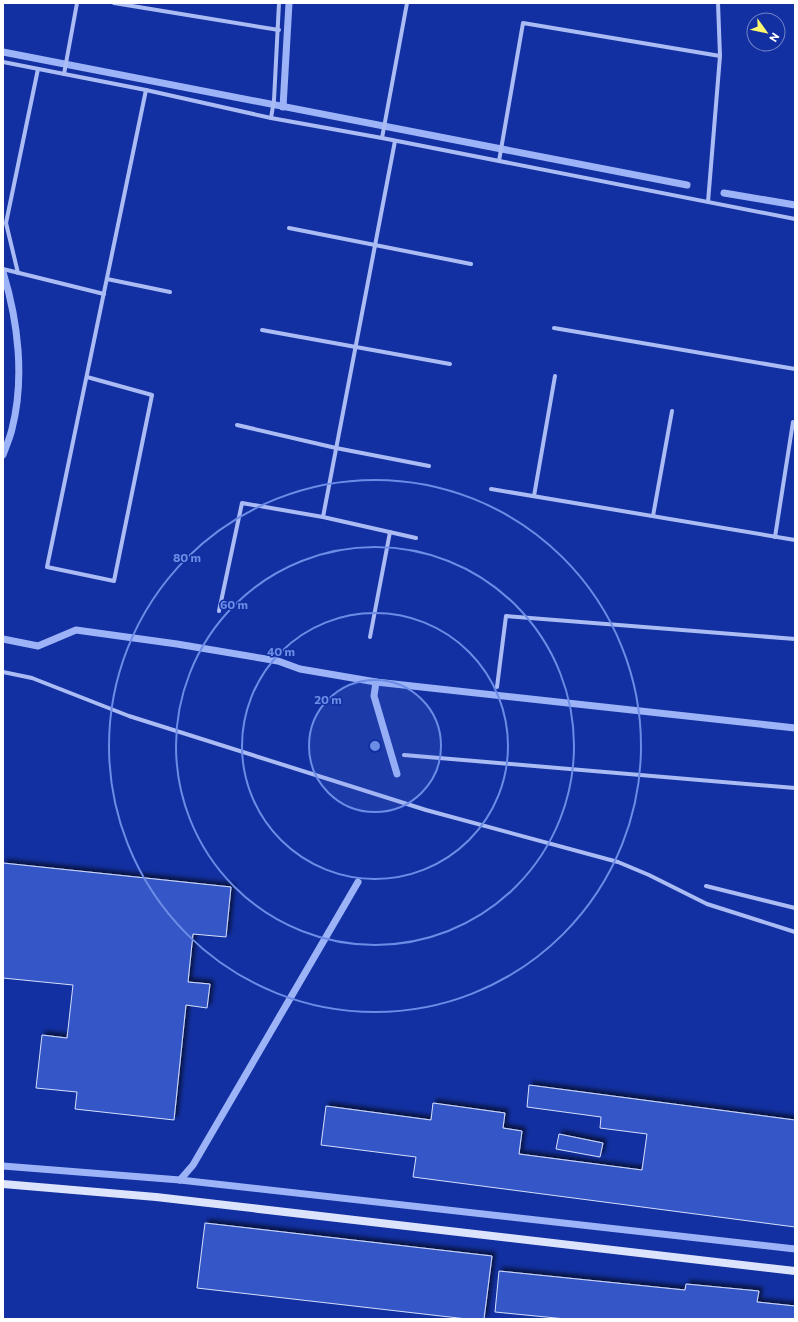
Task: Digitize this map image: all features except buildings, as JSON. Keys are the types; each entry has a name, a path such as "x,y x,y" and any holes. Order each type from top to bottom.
{"street":[{"path":"64,74 77,3"},
{"path":"114,3 279,30"},
{"path":"271,118 274,100 280,3"},
{"path":"382,138 407,3"},
{"path":"708,202 720,56 718,3"},
{"path":"499,161 523,23 720,56"},
{"path":"3,62 146,90 271,118 382,138 795,219"},
{"path":"18,273 6,223 38,69"},
{"path":"87,377 152,396 114,581 47,567 146,90"},
{"path":"323,517 395,141"},
{"path":"289,228 471,264"},
{"path":"3,269 104,294"},
{"path":"107,279 170,292"},
{"path":"554,328 795,369"},
{"path":"262,330 450,364"},
{"path":"534,496 555,376"},
{"path":"653,516 672,411"},
{"path":"775,537 793,422"},
{"path":"237,425 336,448 429,466"},
{"path":"491,489 795,540"},
{"path":"219,611 242,503 323,517 416,538"},
{"path":"370,637 390,532"},
{"path":"497,688 506,616 795,639"},
{"path":"3,672 32,678 129,716 426,810 618,862 649,875 707,904 795,932"},
{"path":"404,755 795,788"},
{"path":"706,886 795,908"},
{"path":"3,1184 156,1197 795,1271"}],"waterway":[{"path":"283,107 289,3"},
{"path":"3,52 687,185"},
{"path":"724,193 795,205"},
{"path":"3,272 13,310 19,370 16,410 11,432 3,455"},
{"path":"3,639 38,646 76,630 177,644 278,661 300,669 376,682 795,728"},
{"path":"376,682 374,696 397,774"},
{"path":"180,1180 193,1165 358,882"},
{"path":"3,1166 180,1180 795,1249"}]}
